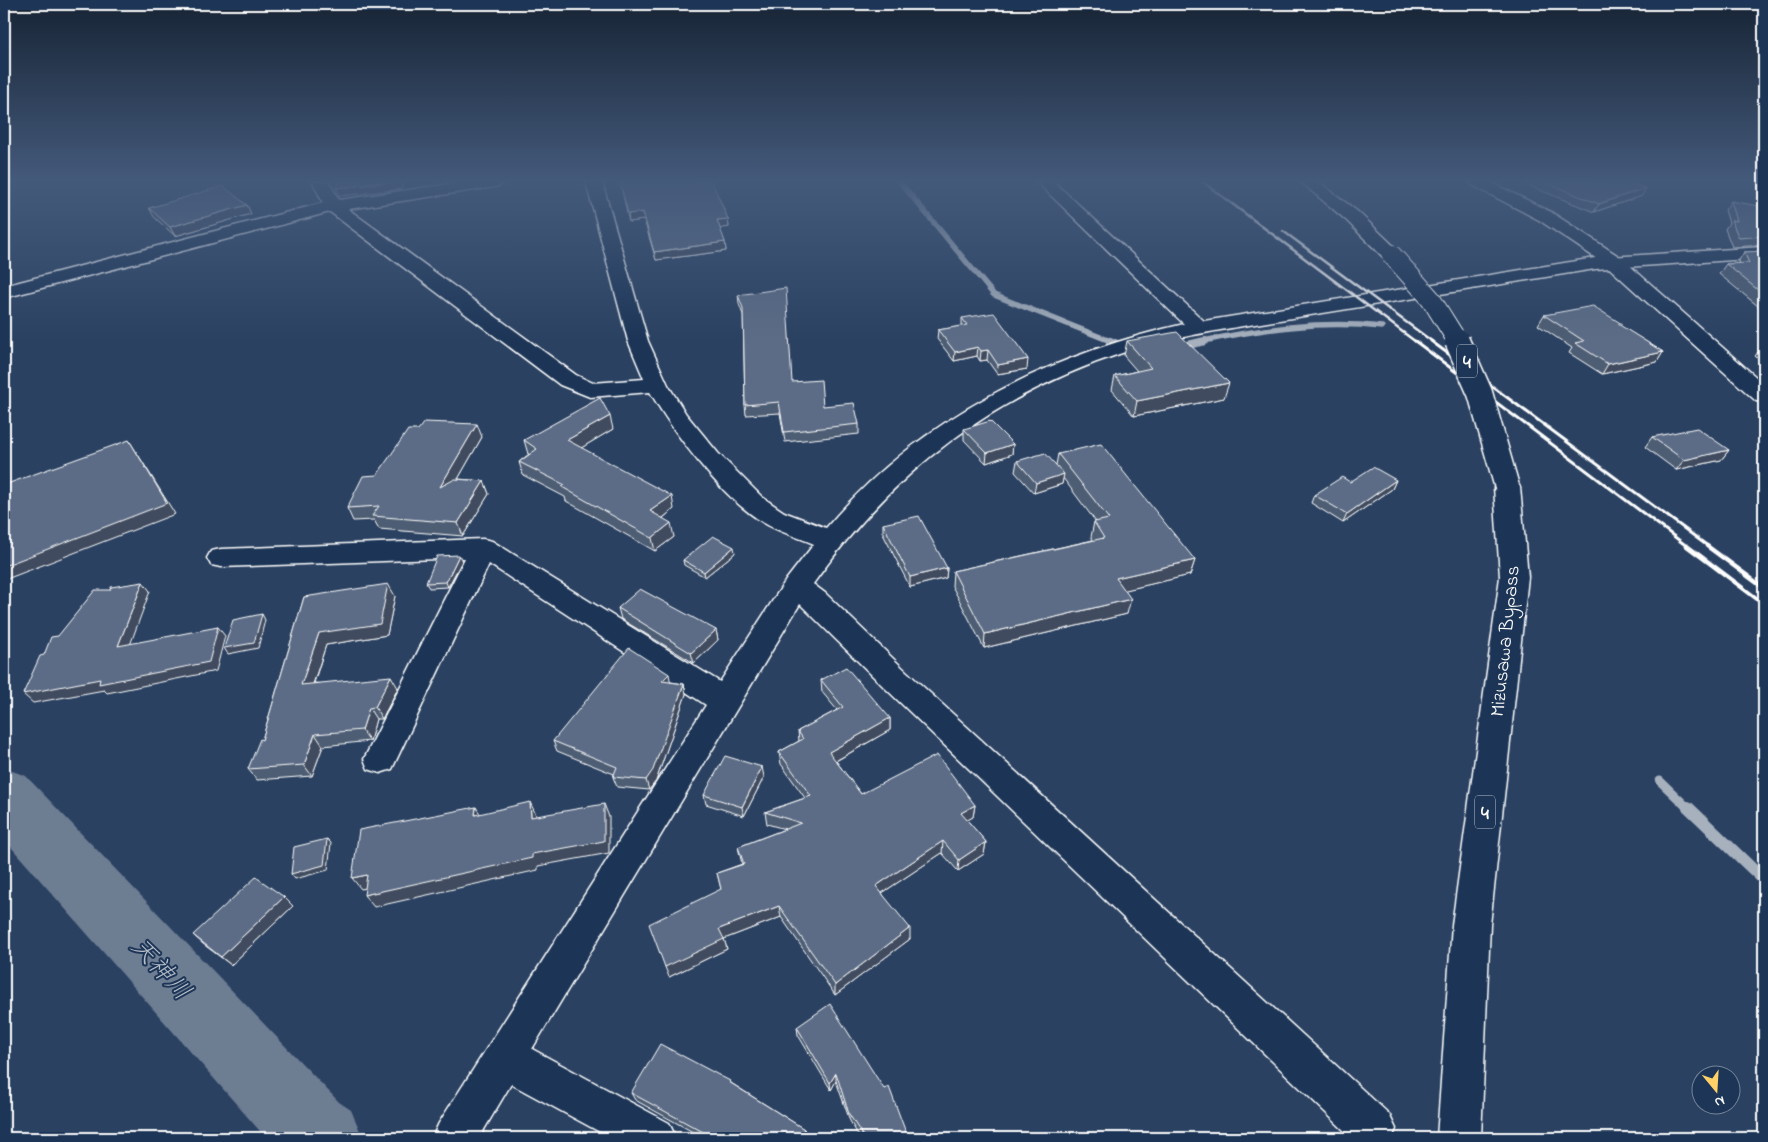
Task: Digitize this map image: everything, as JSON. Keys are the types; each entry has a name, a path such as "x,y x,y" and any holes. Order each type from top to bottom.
{"main road":[{"path":"4,292 221,235"},
{"path":"373,235 568,380 590,390 657,385"},
{"path":"609,235 638,341 657,385 676,417 704,452 753,502 775,518 830,540"},
{"path":"1102,235 1200,328"},
{"name":"Mizusawa Bypass","path":"1372,235 1391,254 1436,306 1464,354 1489,414 1507,486 1514,577 1470,925 1458,1138"},
{"path":"1574,235 1613,261 1764,396"},
{"path":"454,1138 796,588 830,540 868,498 899,468 932,442 977,412 1017,390 1066,368 1117,349 1200,328 1613,261 1764,253"},
{"path":"221,558 483,548 725,701"},
{"path":"380,760 483,548"},
{"path":"796,588 815,600 895,679 1374,1128"},
{"path":"504,1057 654,1138"}],"building":[{"path":"649,235 723,235 725,242 654,252"},
{"path":"1738,235 1764,235 1764,236 1739,238"},
{"path":"1764,251 1764,295 1726,264 1749,263 1744,252"},
{"path":"786,288 792,382 821,380 823,406 854,403 859,424 784,432 779,402 745,405 743,308 738,295"},
{"path":"1593,306 1663,352 1608,364 1575,343 1584,341 1544,315"},
{"path":"994,313 1028,359 998,365 988,350 981,351 978,347 955,352 938,330 967,325 962,318"},
{"path":"1177,332 1229,383 1137,401 1115,376 1151,368 1127,341"},
{"path":"600,398 610,416 567,440 672,496 650,511 671,523 652,538 562,487 565,485 519,462 537,449 524,440"},
{"path":"990,421 1013,444 987,453 964,429"},
{"path":"424,422 477,424 440,487 455,479 484,481 458,523 372,516 379,506 347,508 363,476 377,475 408,430 418,430"},
{"path":"1697,428 1729,450 1684,460 1652,437"},
{"path":"129,440 167,503 4,566 4,485"},
{"path":"1101,444 1195,560 1116,578 1131,599 985,634 953,571 1104,538 1094,522 1109,519 1058,454"},
{"path":"1045,453 1064,474 1036,483 1017,461"},
{"path":"1373,467 1396,480 1347,514 1314,495 1342,477 1350,482"},
{"path":"919,516 947,568 910,577 883,524"},
{"path":"713,536 734,547 704,572 683,560"},
{"path":"459,555 446,582 426,583 437,556"},
{"path":"143,582 118,646 218,627 209,662 99,684 100,679 23,694 40,656 44,655 51,637 58,636 95,590 110,590 111,587"},
{"path":"388,584 380,624 319,633 301,685 391,676 375,707 369,708 362,730 315,734 304,765 248,769 260,739 262,740 304,597"},
{"path":"640,589 716,630 691,653 618,608"},
{"path":"262,614 254,643 224,648 233,620"},
{"path":"629,648 669,674 662,681 684,684 653,770 646,780 613,777 617,767 553,741"},
{"path":"846,667 890,718 829,752 861,794 937,755 975,805 961,813 986,842 959,860 943,841 876,886 910,928 835,985 779,906 719,929 724,939 665,967 649,924 721,889 717,873 744,864 738,847 801,823 765,812 811,796 779,752 803,739 798,731 843,707 821,680"},
{"path":"725,756 762,767 742,807 704,795"},
{"path":"530,802 531,817 604,804 604,841 532,854 532,858 364,895 367,875 352,878 359,830 476,807 475,815"},
{"path":"327,839 324,865 291,874 294,847"},
{"path":"256,877 284,897 221,957 193,935"},
{"path":"830,1004 884,1089 889,1087 908,1138 864,1138 849,1114 836,1073 830,1083 797,1027"},
{"path":"660,1044 730,1081 804,1129 799,1138 702,1138 705,1133 631,1093"}],"waterway":[{"path":"944,235 994,295 1113,342"},
{"path":"1199,342 1245,333 1313,325 1382,327"},
{"path":"1110,341 1124,347"},
{"path":"1179,347 1205,341"},
{"path":"1660,781 1689,809"},
{"name":"天神川","path":"4,795 311,1130 323,1138"},
{"path":"1688,807 1764,880"}],"railway":[{"path":"1274,235 1416,342"},
{"path":"1289,235 1433,342"},
{"path":"1415,341 1688,547"},
{"path":"1431,341 1709,547"},
{"path":"1687,546 1764,604"},
{"path":"1707,546 1764,588"}]}
